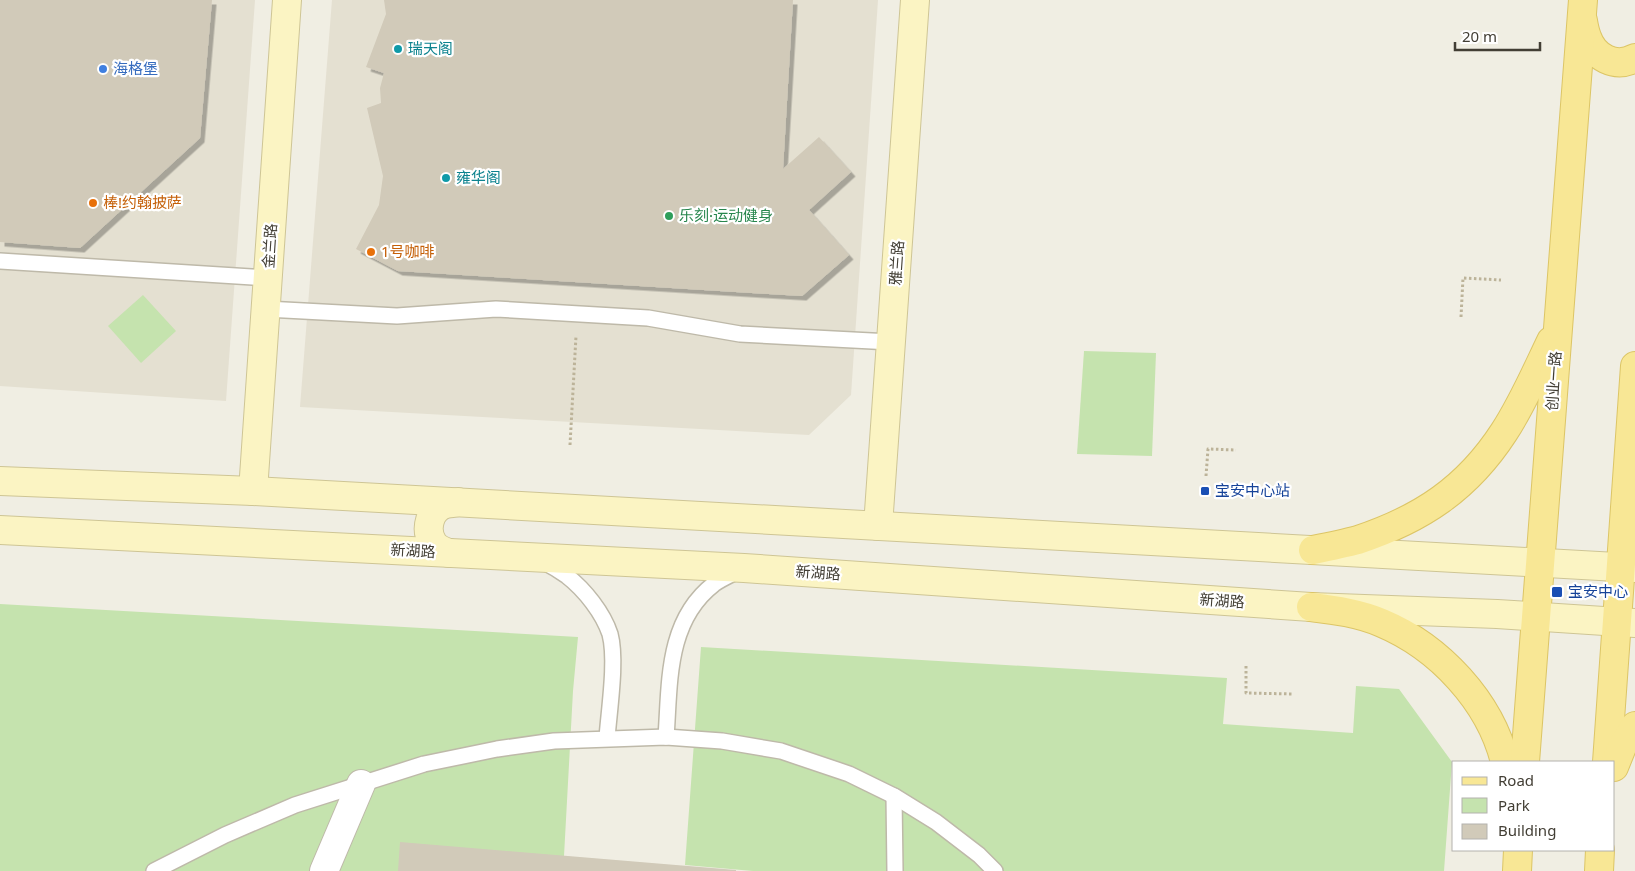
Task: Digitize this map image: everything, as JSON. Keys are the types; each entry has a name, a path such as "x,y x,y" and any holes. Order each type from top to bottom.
{"main road":[{"name":"金兰路","path":"253,491 286,0"},
{"name":"雅兰路","path":"878,526 915,0"},
{"path":"1582,8 1587,39 1595,52 1605,60 1618,63 1635,58"},
{"name":"创业一路","path":"1525,761 1582,8"},
{"path":"1313,550 1357,540 1392,527 1424,511 1449,494 1467,478 1484,461 1504,432 1523,400 1558,326"},
{"path":"1607,761 1626,622 1635,366"},
{"path":"0,481 253,491 1628,568"},
{"path":"449,553 442,551 433,543 428,530 429,523 431,516 440,506 458,502"},
{"name":"新湖路","path":"0,530 744,568 1311,607 1536,616 1626,622"},
{"path":"1311,607 1347,612 1382,623 1414,640 1443,662 1467,688 1488,719 1504,761"},
{"path":"1615,764 1622,747 1635,726"},
{"path":"1517,871 1518,851"},
{"path":"1599,871 1600,851"}],"street":[{"path":"324,871 361,784"}],"lane":[{"path":"0,261 268,278"},
{"path":"266,309 397,316 496,310 577,314 648,318 740,334 891,342"},
{"path":"539,558 568,576 589,598 604,619 610,635 613,657 607,738"},
{"path":"666,737 673,652 681,627 695,604 714,584 744,568"},
{"path":"154,871 225,835 295,805 424,764 497,749 554,741 666,737 722,741 781,751 849,774 894,796 936,822 979,855 995,871"},
{"path":"894,796 895,871"}],"path":[{"path":"1461,317 1463,278 1501,280"},
{"path":"570,445 577,314"},
{"path":"1206,476 1208,449 1236,450"},
{"path":"1246,666 1246,693 1293,694"}],"shaded area":[{"path":"0,0 255,0 226,401 0,386"},
{"path":"332,0 878,0 851,395 809,435 300,407"}],"green space":[{"path":"143,295 176,331 141,363 108,326"},
{"path":"1084,351 1156,353 1152,456 1077,454"},
{"path":"0,604 578,637 573,691 564,856 398,871 0,871"},
{"path":"701,647 1227,678 1223,724 1353,733 1356,686 1399,689 1452,762 1444,871 753,871 685,865"}],"building":[{"name":"海格堡","path":"0,0 212,0 200,138 80,248 0,242"},
{"path":"384,0 793,0 783,169 819,137 851,172 809,210 849,255 802,296 398,271 356,249 379,205 383,176 367,108 381,103 380,88 384,73 366,67 386,14"},
{"path":"400,842 736,870 736,871 398,871"}],"place":[{"name":"瑞天阁","path":"398,49"},
{"name":"海格堡","path":"103,69"},
{"name":"雍华阁","path":"446,178"},
{"name":"棒!约翰披萨","path":"93,203"},
{"name":"乐刻·运动健身","path":"669,216"},
{"name":"1号咖啡","path":"371,252"},
{"name":"宝安中心站","path":"1205,491"},
{"name":"宝安中心","path":"1557,592"}]}
